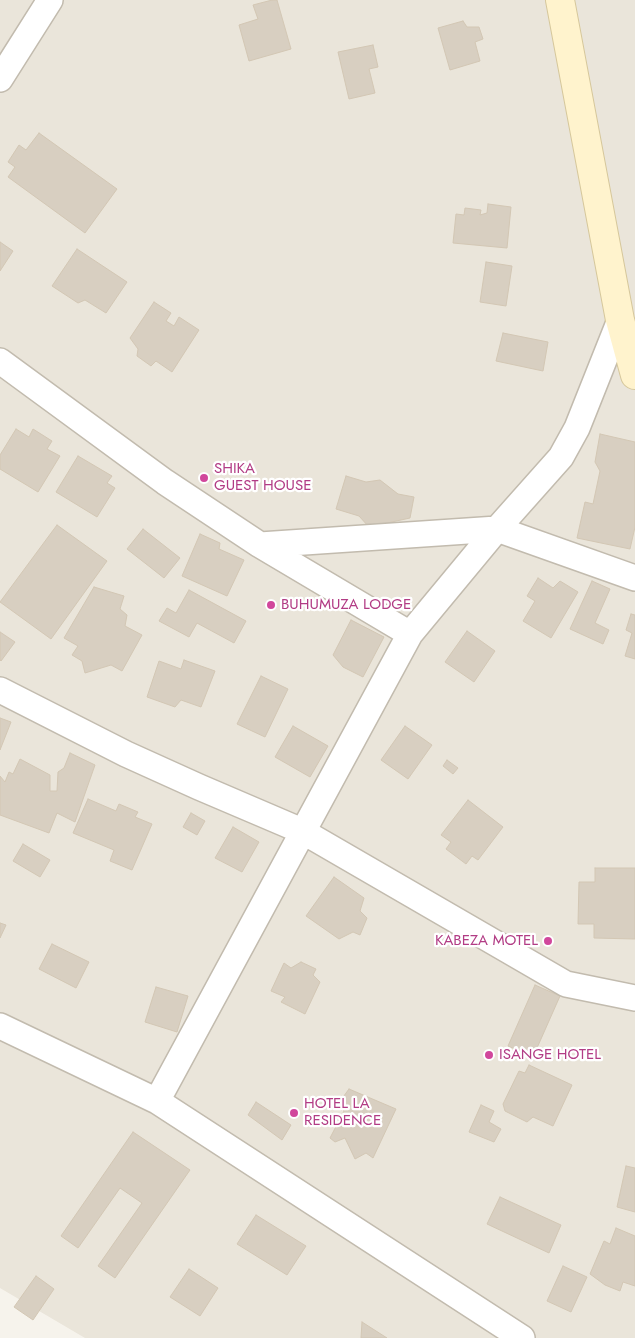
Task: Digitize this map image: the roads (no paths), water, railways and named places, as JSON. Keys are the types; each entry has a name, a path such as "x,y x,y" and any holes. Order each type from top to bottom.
{"main road":[{"path":"560,0 620,320 635,375"}],"street":[{"path":"0,79 50,0"},
{"path":"157,1101 410,634 497,529 561,457 577,428 620,320"},
{"path":"0,361 165,482 260,545 410,634"},
{"path":"260,545 497,529 635,578"},
{"path":"0,690 134,758 302,831 566,984 635,998"},
{"path":"0,1026 157,1101 522,1338"}],"place":[{"name":"SHIKA GUEST HOUSE","path":"204,478"},
{"name":"BUHUMUZA LODGE","path":"271,605"},
{"name":"KABEZA MOTEL","path":"548,941"},
{"name":"ISANGE HOTEL","path":"489,1055"},
{"name":"HOTEL LA RESIDENCE","path":"294,1113"}]}
